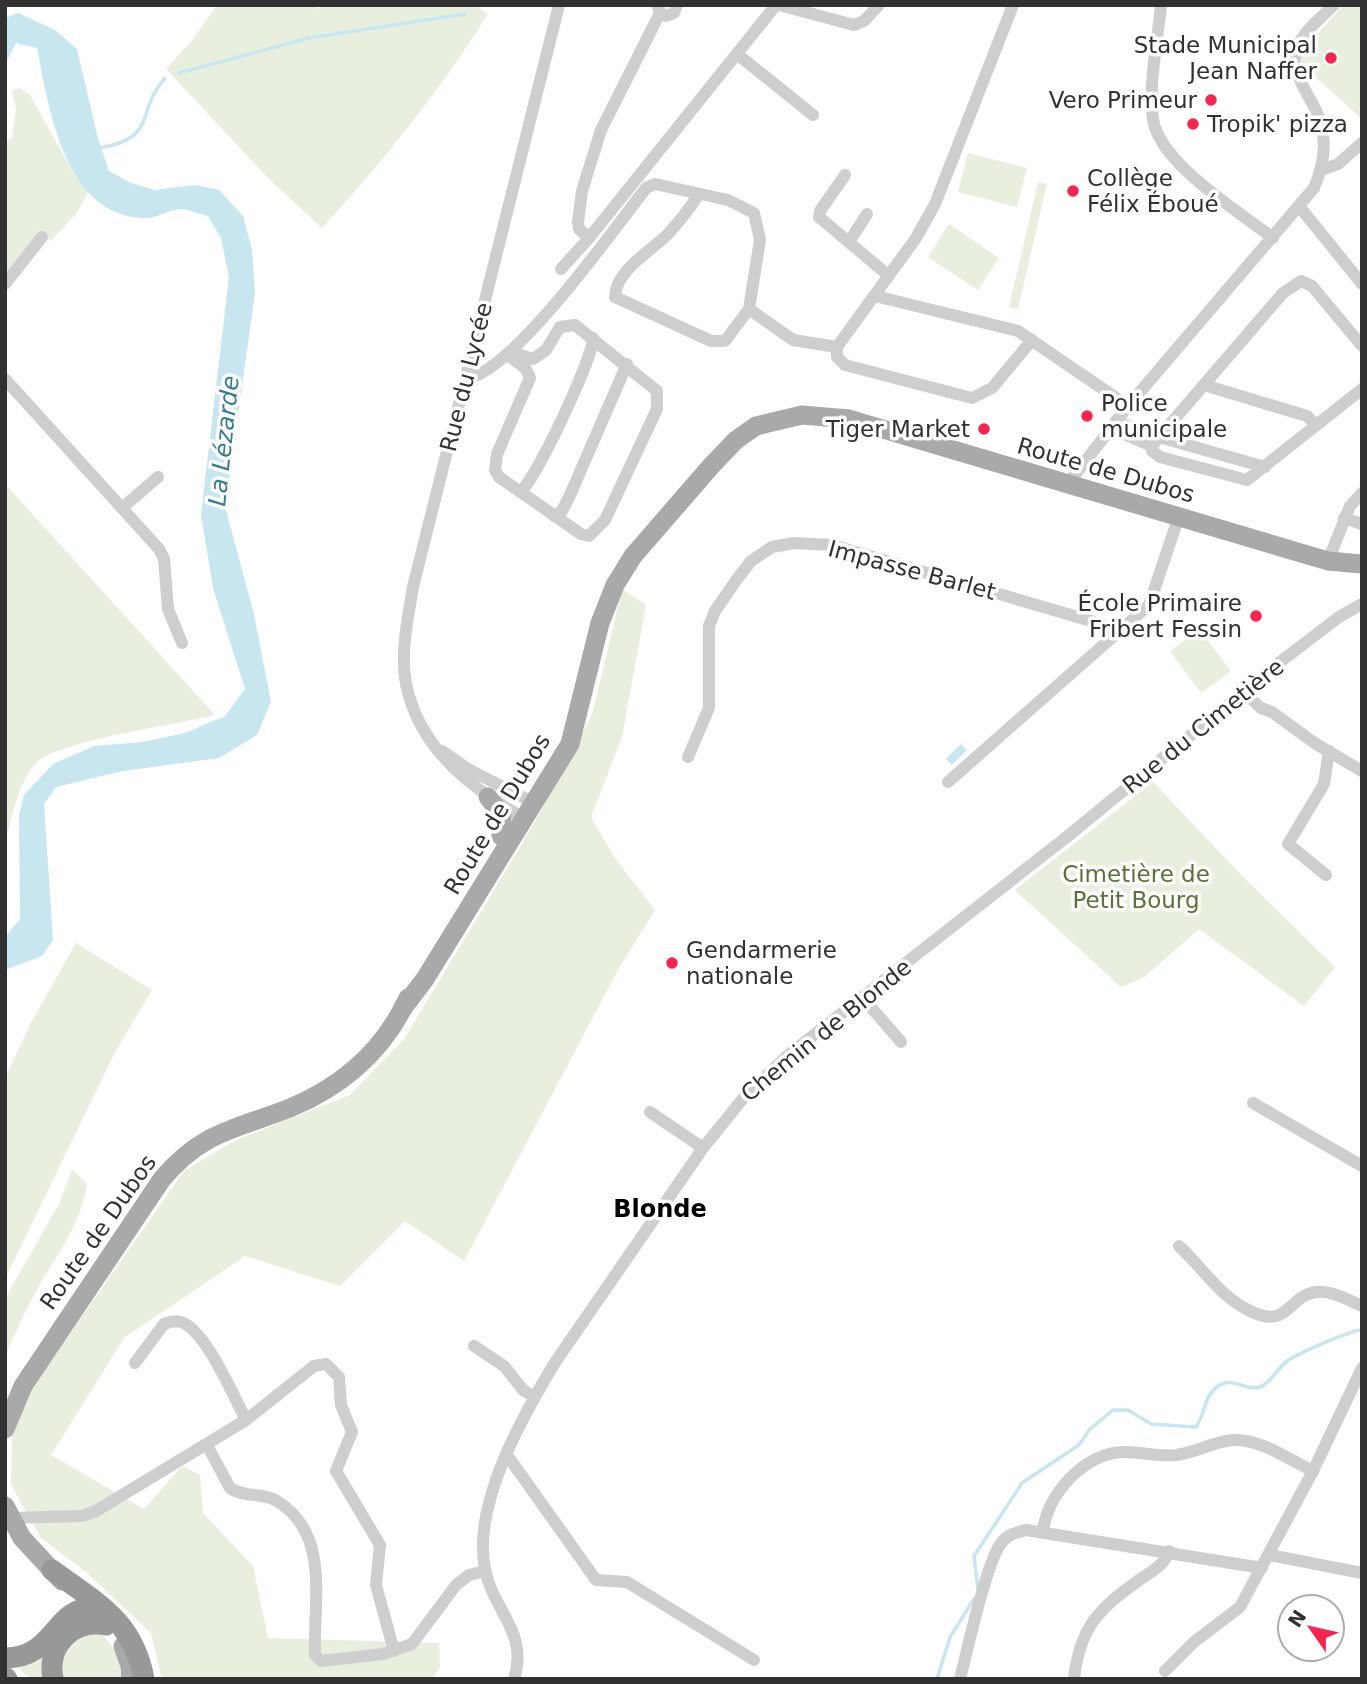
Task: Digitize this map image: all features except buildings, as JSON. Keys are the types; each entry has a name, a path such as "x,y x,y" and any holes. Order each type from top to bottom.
{"highway":[{"path":"57,1576 67,1617"},
{"path":"57,1576 119,1623 135,1643 144,1679"},
{"path":"5,1658 34,1653 67,1617 76,1610 89,1608"},
{"path":"53,1679 53,1653 61,1640 81,1625 106,1625"}],"main road":[{"name":"Route de Dubos","path":"403,1008 425,979 578,711 600,622 615,585 633,556 712,465 756,426 802,415 849,419 1328,561 1362,578"},
{"name":"Route de Dubos","path":"1328,561 1362,565"},
{"path":"488,797 502,815 501,836"},
{"name":"Route de Dubos","path":"5,1429 23,1386 162,1179 181,1157 219,1132 291,1107 351,1073 390,1031 420,974 501,836 524,808"},
{"path":"6,1509 22,1538 106,1625 128,1656 131,1679"}],"street":[{"name":"Rue du Lycée","path":"524,808 488,797 452,769 436,747 416,713 406,683 406,635 413,587 559,5"},
{"path":"589,238 579,229 578,222 591,160 617,94 659,12 674,13 677,5"},
{"path":"561,268 589,238 778,5 854,25 863,21 879,5"},
{"path":"1013,5 935,204 889,276 836,347 837,357 845,365 972,398 992,388 1032,340"},
{"path":"1161,5 1153,109 1160,141 1181,165 1273,238"},
{"path":"1068,485 1128,406 1314,188 1322,170 1322,126 1297,72 1295,53 1302,40 1334,5"},
{"path":"737,54 813,115"},
{"path":"1322,170 1338,164 1362,144"},
{"path":"845,175 819,214 889,276"},
{"path":"467,378 479,376 510,354 646,188 661,184 728,200 754,214 760,240 749,309 725,341 719,343 615,297 623,278 640,258 666,236 699,194"},
{"path":"1299,206 1362,284"},
{"path":"849,242 867,214"},
{"path":"5,284 42,237"},
{"path":"1362,346 1312,286 1301,281 1283,293 1155,442 1155,455 1240,480 1252,479 1362,390"},
{"path":"875,296 1018,331 1128,406"},
{"path":"749,309 793,340 836,347"},
{"path":"567,325 575,325 627,364 653,387 659,399 606,520 589,536 581,534 554,516 499,477 495,470 497,454 530,378 526,369 510,354 533,359 546,350 554,335 567,325"},
{"path":"520,492 533,475 587,364 593,338"},
{"path":"554,516 562,511 570,495 627,364"},
{"path":"5,379 159,549 164,559 169,609 182,643"},
{"path":"1204,385 1307,416 1316,425"},
{"path":"1113,425 1155,442 1265,467"},
{"path":"122,508 158,477"},
{"path":"1328,561 1344,519 1362,493"},
{"path":"948,782 1149,605 1155,594 1179,516"},
{"path":"1344,519 1362,524"},
{"name":"Impasse Barlet","path":"688,757 709,708 708,639 715,611 751,561 772,547 793,543 832,545 1098,623 1118,634"},
{"name":"Rue du Cimetière","path":"1339,617 1362,592"},
{"name":"Rue du Cimetière","path":"1068,836 1339,617 1362,604"},
{"path":"1244,692 1261,708 1276,714 1362,771"},
{"name":"Rue du Lycée","path":"436,747 524,808"},
{"path":"1326,875 1288,844 1324,783 1329,751"},
{"name":"Chemin de Blonde","path":"513,1679 518,1665 518,1642 485,1571 482,1546 486,1516 507,1455 534,1396 703,1148 745,1096 787,1056 1068,836"},
{"path":"863,998 901,1042"},
{"path":"1253,1103 1362,1166"},
{"path":"650,1112 703,1148"},
{"path":"1179,1246 1198,1263 1204,1276 1233,1300 1263,1316 1274,1318 1287,1313 1314,1292 1329,1293 1362,1306"},
{"path":"135,1363 159,1328 164,1324 180,1322 200,1337 246,1420"},
{"path":"474,1346 504,1366 524,1391 534,1396"},
{"path":"6,1509 89,1514 207,1445 246,1420 314,1366 326,1364 337,1373 341,1405 352,1432 336,1471 380,1545 376,1585 394,1651"},
{"path":"1165,1671 1194,1642 1240,1607 1312,1471 1362,1368"},
{"path":"1043,1532 1050,1504 1059,1490 1079,1471 1103,1456 1122,1452 1175,1455 1224,1441 1240,1440 1259,1444 1312,1471"},
{"path":"207,1445 230,1488 274,1499 296,1515 308,1535 317,1579 317,1659 328,1662 394,1651 417,1639 456,1585 469,1575 485,1571"},
{"path":"507,1455 598,1582 628,1582 754,1660"},
{"path":"960,1679 998,1548 1013,1533 1026,1530 1043,1532 1262,1568"},
{"path":"1074,1679 1077,1651 1093,1619 1109,1602 1163,1562 1169,1551"},
{"path":"1269,1555 1362,1573"}],"green space":[{"path":"217,5 314,5 319,9 322,5 475,5 488,14 410,125 322,228 269,179 166,69 193,39"},
{"name":"Stade Municipal Jean Naffer","path":"1344,5 1362,5 1362,119 1300,63 1300,53"},
{"path":"19,88 30,95 75,176 89,190 78,211 51,241 41,233 5,277 5,143 12,137 16,109 12,91"},
{"path":"968,153 1027,168 1017,207 958,192"},
{"path":"1038,182 1047,184 1018,309 1009,307"},
{"path":"949,224 999,258 978,290 928,257"},
{"path":"5,484 215,715 119,734 47,756 35,764 24,782 5,844"},
{"path":"622,589 646,605 622,737 591,817 614,857 655,910 619,968 464,1261 405,1221 340,1286 245,1256 124,1338 51,1455 144,1509 182,1466 200,1475 203,1513 253,1566 268,1638 439,1643 440,1667 432,1679 162,1679 151,1633 86,1572 41,1538 11,1485 12,1435 29,1392 184,1171 234,1141 350,1095 404,1039 532,827 592,715"},
{"path":"1199,629 1231,671 1201,693 1170,651"},
{"name":"Cimetière de Petit Bourg","path":"1153,782 1248,882 1335,967 1304,1006 1199,929 1144,977 1121,987 1015,890"},
{"path":"76,943 152,990 114,1054 5,1279 5,1078 32,1021"},
{"path":"72,1170 87,1183 80,1210 69,1235 31,1300 5,1356 5,1299 59,1204"},
{"path":"72,1634 103,1635 118,1655 122,1679 63,1679 58,1659"},
{"path":"48,1650 48,1679 31,1679 15,1666"}],"water":[{"name":"La Lézarde","path":"18,13 55,30 77,49 98,139 109,171 131,183 154,190 195,185 219,190 243,216 252,250 255,293 225,507 254,614 271,702 257,735 219,758 123,771 56,787 44,804 53,940 42,956 5,970 5,937 20,919 19,815 24,795 53,764 94,746 143,742 185,733 225,716 245,689 213,588 201,515 229,277 221,238 208,216 181,209 144,218 117,213 95,199 78,179 65,155 55,128 37,48 16,43 5,64 5,18"},
{"path":"961,744 967,750 952,765 946,759"}],"waterway":[{"path":"179,73 309,38 465,14"},
{"path":"98,148 117,144 138,131 156,90 165,78"},
{"path":"978,1589 974,1556 1022,1483 1079,1445 1090,1429 1113,1410 1128,1410 1151,1424 1196,1427 1207,1400 1218,1386 1224,1383 1253,1388 1264,1385 1293,1358 1336,1338 1362,1330"},
{"path":"937,1679 950,1637 974,1599"}],"place":[{"name":"Stade Municipal Jean Naffer","path":"1331,58"},
{"name":"Vero Primeur","path":"1211,100"},
{"name":"Tropik' pizza","path":"1193,124"},
{"name":"Collège Félix Éboué","path":"1073,191"},
{"name":"Police municipale","path":"1087,416"},
{"name":"Tiger Market","path":"984,429"},
{"name":"École Primaire Fribert Fessin","path":"1256,616"},
{"name":"Gendarmerie nationale","path":"672,963"}],"district":[{"name":"Blonde","path":"660,1209"}]}
